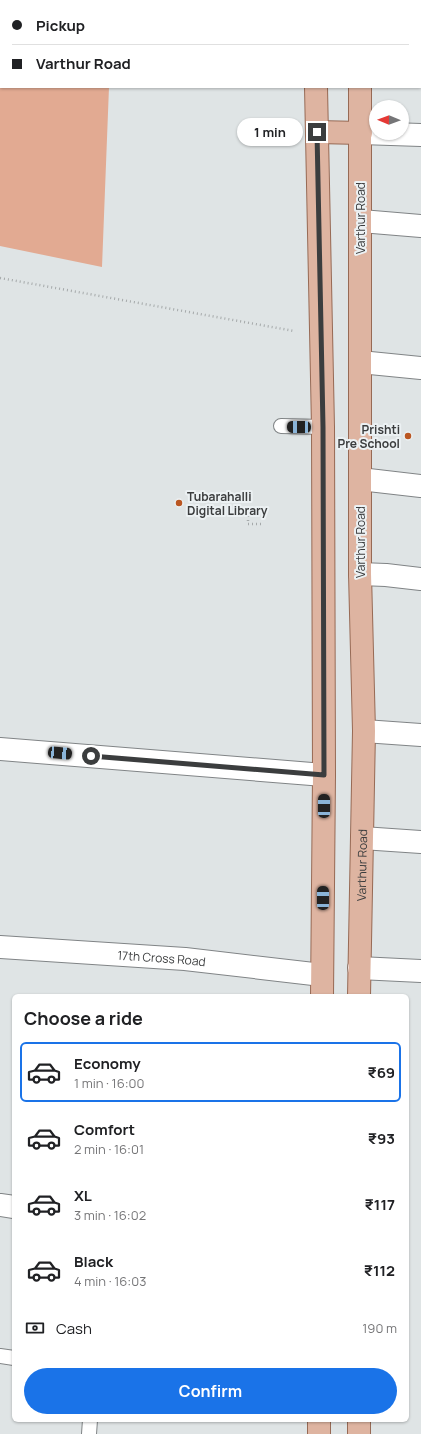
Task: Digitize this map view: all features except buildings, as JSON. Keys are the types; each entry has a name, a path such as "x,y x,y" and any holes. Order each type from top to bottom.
{"main road":[{"path":"316,88 323,427 324,775 322,986"},
{"name":"Varthur Road","path":"359,994 364,731 360,574 360,88"},
{"path":"317,132 360,133"},
{"path":"319,1422 319,1434"},
{"path":"359,1422 359,1434"}],"street":[{"path":"360,133 421,136"},
{"path":"360,222 421,226"},
{"path":"360,362 421,368"},
{"path":"360,479 421,486"},
{"path":"360,574 421,578"},
{"path":"364,731 421,735"},
{"path":"0,749 324,775"},
{"path":"362,838 421,842"},
{"name":"17th Cross Road","path":"0,947 185,959 322,986"},
{"path":"360,968 421,972"},
{"path":"0,1205 12,1207"}],"lane":[{"path":"281,426 323,427"},
{"path":"0,1356 12,1358"},
{"path":"89,1434 90,1422"}],"path":[{"path":"0,278 322,337"},
{"path":"262,508 246,508 248,524 262,524"}],"shaded area":[{"path":"0,88 109,88 102,267 0,246"}],"place":[{"name":"Prishti Pre School","path":"408,436"},
{"name":"Tubarahalli Digital Library","path":"179,503"}],"route":[{"path":"91,756 324,775 323,427 317,132"}]}
